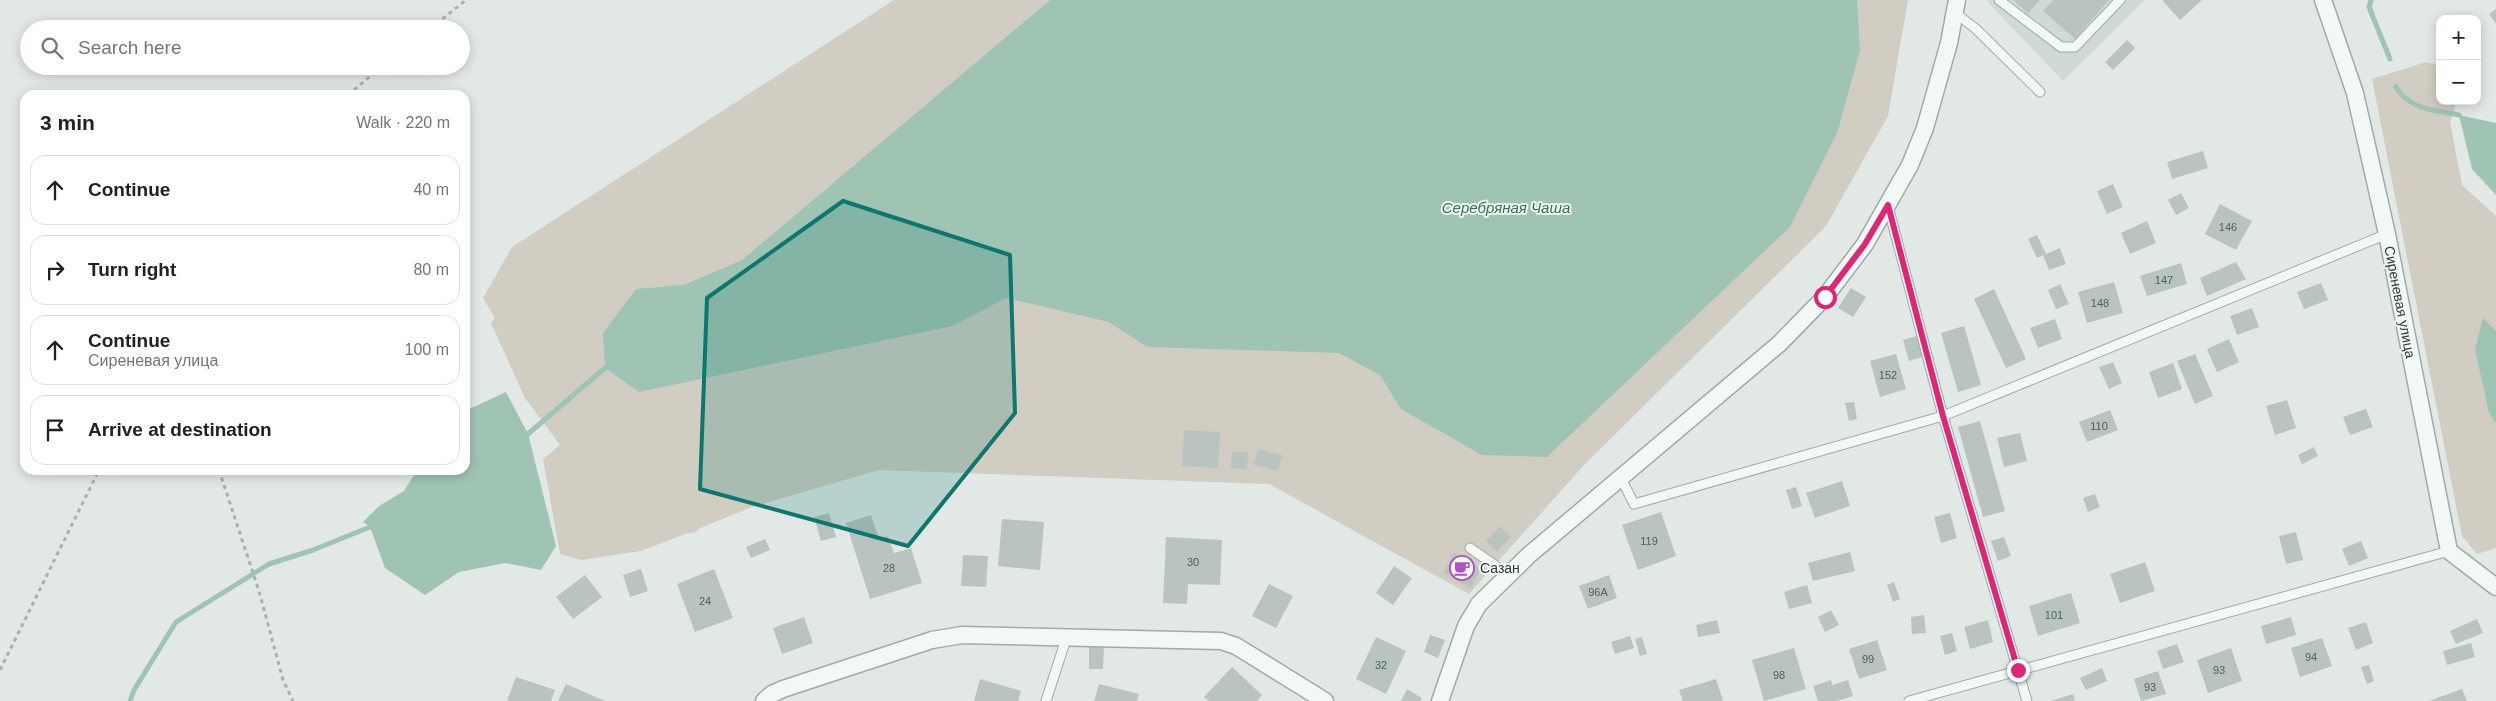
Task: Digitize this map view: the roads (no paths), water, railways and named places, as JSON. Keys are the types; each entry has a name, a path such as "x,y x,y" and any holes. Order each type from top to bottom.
{"street":[{"name":"Сиреневая улица","path":"2323,0 2355,93 2387,234 2449,551"},
{"path":"1440,701 1466,626 1479,604 1529,555 1779,344 1825,297 1865,244 1910,165 1925,128 1956,6"},
{"path":"2449,551 2496,586"},
{"path":"764,701 783,689 945,637 962,635 1221,641 1236,646 1325,701"}],"lane":[{"path":"1999,0 2062,47 2075,47 2120,0"},
{"path":"1956,6 1976,29 2040,92"},
{"path":"1888,205 1943,416 2027,701"},
{"path":"1621,478 1634,504 1943,416 2387,234"},
{"path":"1470,548 1509,575"},
{"path":"1909,701 2449,551"},
{"path":"1046,701 1067,636"}],"water":[{"name":"Серебряная Чаша","path":"1050,0 1857,0 1860,51 1837,133 1790,227 1547,457 1482,455 1401,409 1380,375 1339,353 1147,347 1109,322 1006,298 952,326 639,392 605,368 603,333 636,289 684,285 742,260"},
{"path":"2459,115 2496,123 2496,195 2472,169"},
{"path":"2483,318 2496,331 2496,423 2489,413 2475,349"},
{"path":"506,392 528,434 556,546 541,570 505,563 459,572 425,595 385,568 370,527 363,522 379,506 404,491 414,475 470,475 470,409"}],"waterway":[{"path":"2371,0 2369,7 2390,59"},
{"path":"2396,87 2402,95 2415,105 2459,115"},
{"path":"528,434 605,368"},
{"path":"130,701 134,690 176,622 269,564 313,550 370,527"}],"place":[{"name":"Сазан","path":"1462,568"}]}
